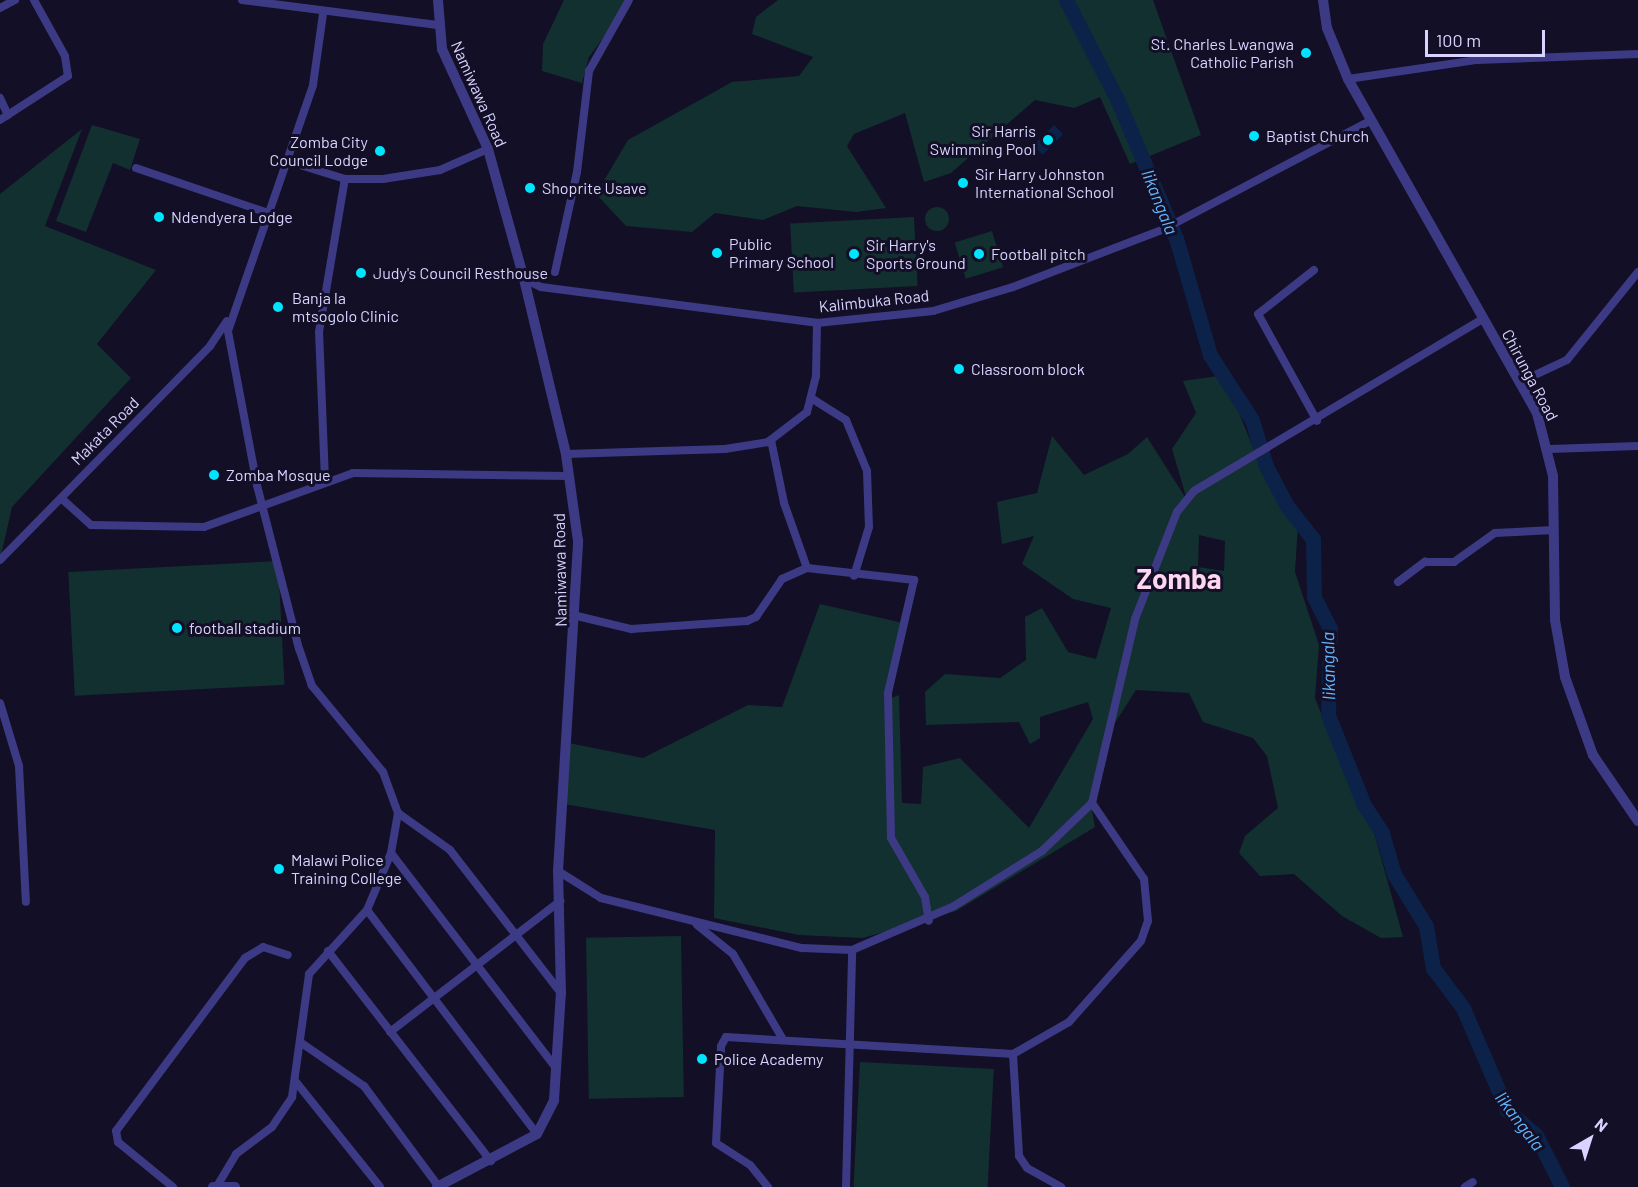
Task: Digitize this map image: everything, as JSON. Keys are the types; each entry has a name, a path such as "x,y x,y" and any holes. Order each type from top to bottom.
{"street":[{"path":"0,8 15,0"},
{"path":"0,120 68,76 65,56 34,0"},
{"path":"242,0 323,14 437,25"},
{"name":"Namiwawa Road","path":"438,0 437,25 442,49 488,149 524,279 566,454 577,519 577,616 558,871 561,993 557,1069 547,1123 537,1134"},
{"path":"555,272 577,172 589,71 629,0"},
{"name":"Chirunga Road","path":"1323,0 1327,28 1348,79 1520,382 1550,449 1556,632 1577,720 1593,755 1638,821"},
{"name":"Makata Road","path":"0,560 210,346 228,321 313,85 323,14"},
{"path":"1348,79 1476,60 1638,54"},
{"path":"0,98 8,115"},
{"name":"Kalimbuka Road","path":"524,279 541,287 817,323 933,311 1089,260 1164,229 1370,121"},
{"path":"287,161 345,179 423,175 488,149"},
{"path":"136,168 268,213"},
{"path":"325,480 319,332 345,179"},
{"path":"1314,270 1258,314 1317,421"},
{"path":"1520,382 1567,360 1638,273"},
{"path":"558,871 601,898 783,946 852,950 928,921 1042,851 1092,803 1134,624 1177,512 1204,484 1317,421 1482,318"},
{"path":"215,1186 236,1154 272,1127 296,1082 305,986 314,964 366,910 391,853 398,813 383,772 312,686 262,506 228,321"},
{"path":"566,454 725,449 771,440 803,417 811,398 817,323"},
{"path":"811,398 846,420 867,471 869,527 854,576"},
{"path":"771,440 784,503 807,568"},
{"path":"1550,449 1638,446"},
{"path":"61,498 90,525 204,527 325,480 359,473 569,476"},
{"path":"1398,582 1425,562 1454,562 1495,532 1554,530"},
{"path":"577,616 631,629 747,621 756,617 782,579 807,568 854,576 914,580 888,693 891,838 925,897 928,921"},
{"path":"0,703 19,766 26,902"},
{"path":"768,1187 750,1165 716,1143 721,1046 735,1035 1013,1054 1070,1022 1141,941 1148,921 1144,879 1092,803"},
{"path":"398,813 450,850 491,897 513,937 561,993"},
{"path":"391,853 557,1069"},
{"path":"390,1032 560,901"},
{"path":"300,1042 364,1086 438,1187 491,1161 537,1134 366,910"},
{"path":"692,922 733,954 782,1038"},
{"path":"173,1187 118,1142 116,1131 245,958 263,948 288,956"},
{"path":"846,1187 852,950"},
{"path":"328,951 491,1161"},
{"path":"1013,1054 1019,1156 1027,1168 1061,1187"},
{"path":"296,1082 380,1187"},
{"path":"215,1186 235,1187"}],"green space":[{"path":"564,0 631,0 589,57 582,83 542,71 543,44"},
{"path":"778,0 1153,0 1201,135 1130,164 1100,97 1074,108 1035,100 951,173 924,182 905,113 854,134 847,146 886,208 856,212 797,206 763,220 715,213 692,232 626,226 596,194 628,140 732,82 799,76 813,57 752,34 756,17"},
{"path":"92,125 140,139 130,170 113,163 86,232 56,221"},
{"path":"82,129 45,226 156,270 97,344 131,378 12,507 0,560 0,194"},
{"path":"937,207 946,210 949,219 946,228 937,231 928,228 925,219 928,210"},
{"name":"Sir Harry's Sports Ground","path":"914,217 918,286 794,292 790,223"},
{"name":"Football pitch","path":"992,231 1003,267 966,279 955,242"},
{"path":"1218,376 1231,393 1265,477 1298,525 1295,572 1319,645 1315,698 1349,784 1369,814 1403,937 1381,938 1342,916 1294,874 1260,876 1239,853 1245,836 1278,808 1267,756 1253,738 1203,722 1189,693 1136,690 1111,729 1091,805 1095,827 956,911 863,938 799,935 714,918 715,830 564,804 569,743 643,758 748,705 782,707 820,604 903,623 886,700 899,695 902,803 921,804 923,767 960,758 1029,828 1093,719 1088,702 1040,717 1040,738 1030,744 1019,722 926,725 925,692 945,674 1000,678 1026,660 1025,617 1042,608 1068,652 1096,659 1111,608 1073,599 1022,564 1034,536 1002,544 997,502 1037,493 1052,436 1084,475 1128,454 1147,437 1187,500 1172,449 1196,413 1183,381","holes":["1199,535 1225,541 1224,571 1198,567"]},
{"name":"football stadium","path":"278,561 284,685 75,696 68,572"},
{"path":"681,936 684,1097 589,1099 586,938"},
{"path":"860,1062 994,1069 988,1187 853,1187"}],"water":[{"name":"Sir Harris Swimming Pool","path":"1054,125 1063,134 1043,155 1033,146"}],"waterway":[{"name":"likangala","path":"1066,0 1118,101 1176,238 1210,355 1252,420 1266,466 1287,506 1313,539 1314,597 1330,628 1328,715 1364,805 1382,833 1394,874 1426,926 1433,968 1463,1008 1507,1110 1536,1135 1562,1187"}],"place":[{"name":"St. Charles Lwangwa Catholic Parish","path":"1306,53"},
{"name":"Baptist Church","path":"1254,136"},
{"name":"Sir Harris Swimming Pool","path":"1048,140"},
{"name":"Zomba City Council Lodge","path":"380,151"},
{"name":"Sir Harry Johnston International School","path":"963,183"},
{"name":"Shoprite Usave","path":"530,188"},
{"name":"Ndendyera Lodge","path":"159,217"},
{"name":"Public Primary School","path":"717,253"},
{"name":"Sir Harry's Sports Ground","path":"854,254"},
{"name":"Football pitch","path":"979,254"},
{"name":"Judy's Council Resthouse","path":"361,273"},
{"name":"Banja la mtsogolo Clinic","path":"278,307"},
{"name":"Classroom block","path":"959,369"},
{"name":"Zomba Mosque","path":"214,475"},
{"name":"football stadium","path":"177,628"},
{"name":"Malawi Police Training College","path":"279,869"},
{"name":"Police Academy","path":"702,1059"}],"district":[{"name":"Zomba","path":"1179,578"}]}
